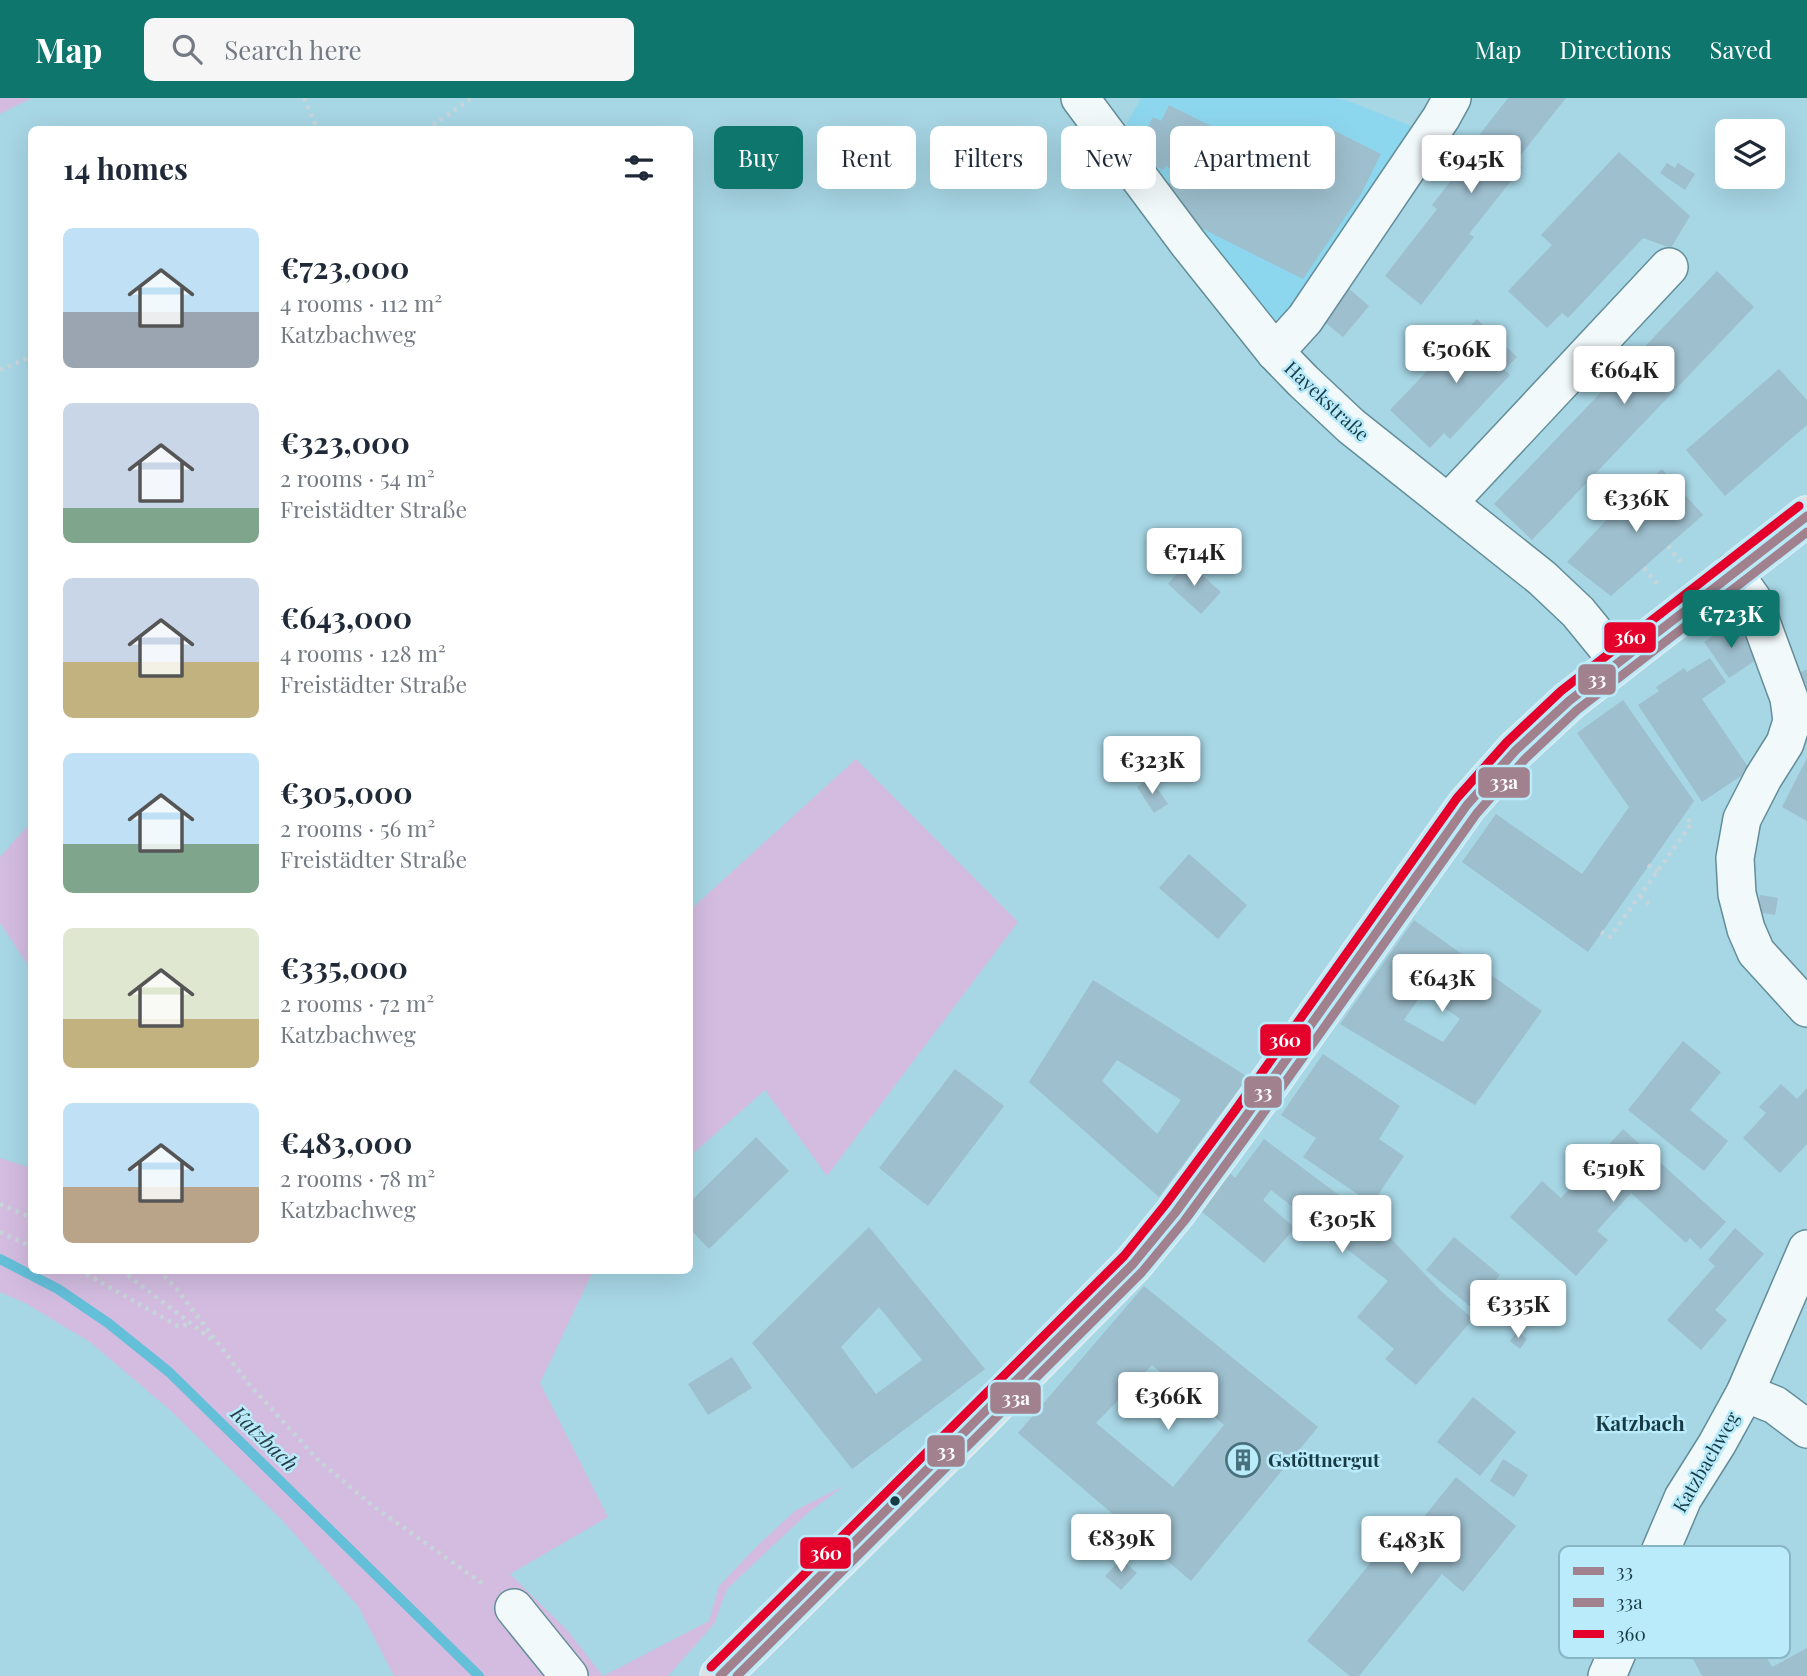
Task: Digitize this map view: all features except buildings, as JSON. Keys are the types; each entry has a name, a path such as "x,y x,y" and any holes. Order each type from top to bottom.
{"main road":[{"path":"720,1676 1133,1264 1175,1213 1467,805 1525,742 1618,661 1807,516"}],"street":[{"name":"Hayekstraße","path":"1080,98 1181,233 1276,352 1352,426 1542,578 1578,612 1618,661"},
{"path":"1276,352 1305,319 1452,98"},
{"path":"1448,503 1669,267"},
{"path":"1733,572 1753,600 1789,698 1792,721 1785,743 1742,819 1735,858 1737,894 1746,929 1756,952 1807,1008"},
{"name":"Katzbachweg","path":"1663,1546 1683,1498 1745,1393 1807,1249"},
{"path":"1745,1393 1775,1405 1807,1429"},
{"path":"514,1608 569,1676"},
{"name":"Katzbachweg","path":"1607,1676 1615,1658"}],"path":[{"path":"304,98 316,126"},
{"path":"432,126 472,98"},
{"path":"0,370 28,358"},
{"path":"1668,546 1692,575"},
{"path":"1644,568 1666,594"},
{"path":"1601,932 1610,937 1640,896 1692,823 1684,816"},
{"path":"1648,865 1657,872"},
{"path":"1640,896 1651,906"},
{"path":"0,1204 28,1216"},
{"path":"0,1232 28,1245"},
{"path":"86,1274 178,1326 191,1324"},
{"path":"126,1274 222,1347"},
{"path":"162,1274 176,1288 249,1384 317,1459 373,1506 422,1543 477,1578 514,1608"}],"shaded area":[{"path":"0,98 32,98 0,114"},
{"path":"1141,98 1333,98 1346,100 1411,126 1360,218 1291,314 1265,323 1156,185 1156,126 1126,126"},
{"path":"856,759 1018,922 827,1176 765,1090 693,1153 693,907"},
{"path":"28,825 28,965 0,923 0,857"},
{"path":"0,1158 28,1167 28,1274 592,1274 540,1383 608,1517 510,1574 567,1630 603,1676 394,1676 358,1606 282,1520 171,1411 90,1342 25,1303 0,1292"},
{"path":"844,1486 810,1511 727,1589 714,1624 668,1676 603,1676 709,1621 719,1586 757,1546 796,1510"}],"waterway":[{"name":"Katzbach","path":"0,1259 28,1273"},
{"name":"Katzbach","path":"29,1274 58,1289 108,1323 169,1372 479,1676"}],"transit line":[{"name":"360","path":"711,1667 1124,1256 1234,1112 1457,798 1507,742 1561,691 1799,506"},
{"name":"33","path":"720,1676 1133,1264 1175,1213 1244,1119 1467,805 1516,750 1569,701 1807,516"},
{"name":"33a","path":"737,1676 1142,1272 1185,1220 1254,1126 1477,813 1525,759 1577,710 1807,532"}],"place":[{"name":"Gstöttnergut","path":"1243,1460"}],"district":[{"name":"Katzbach","path":"1640,1424"}]}
